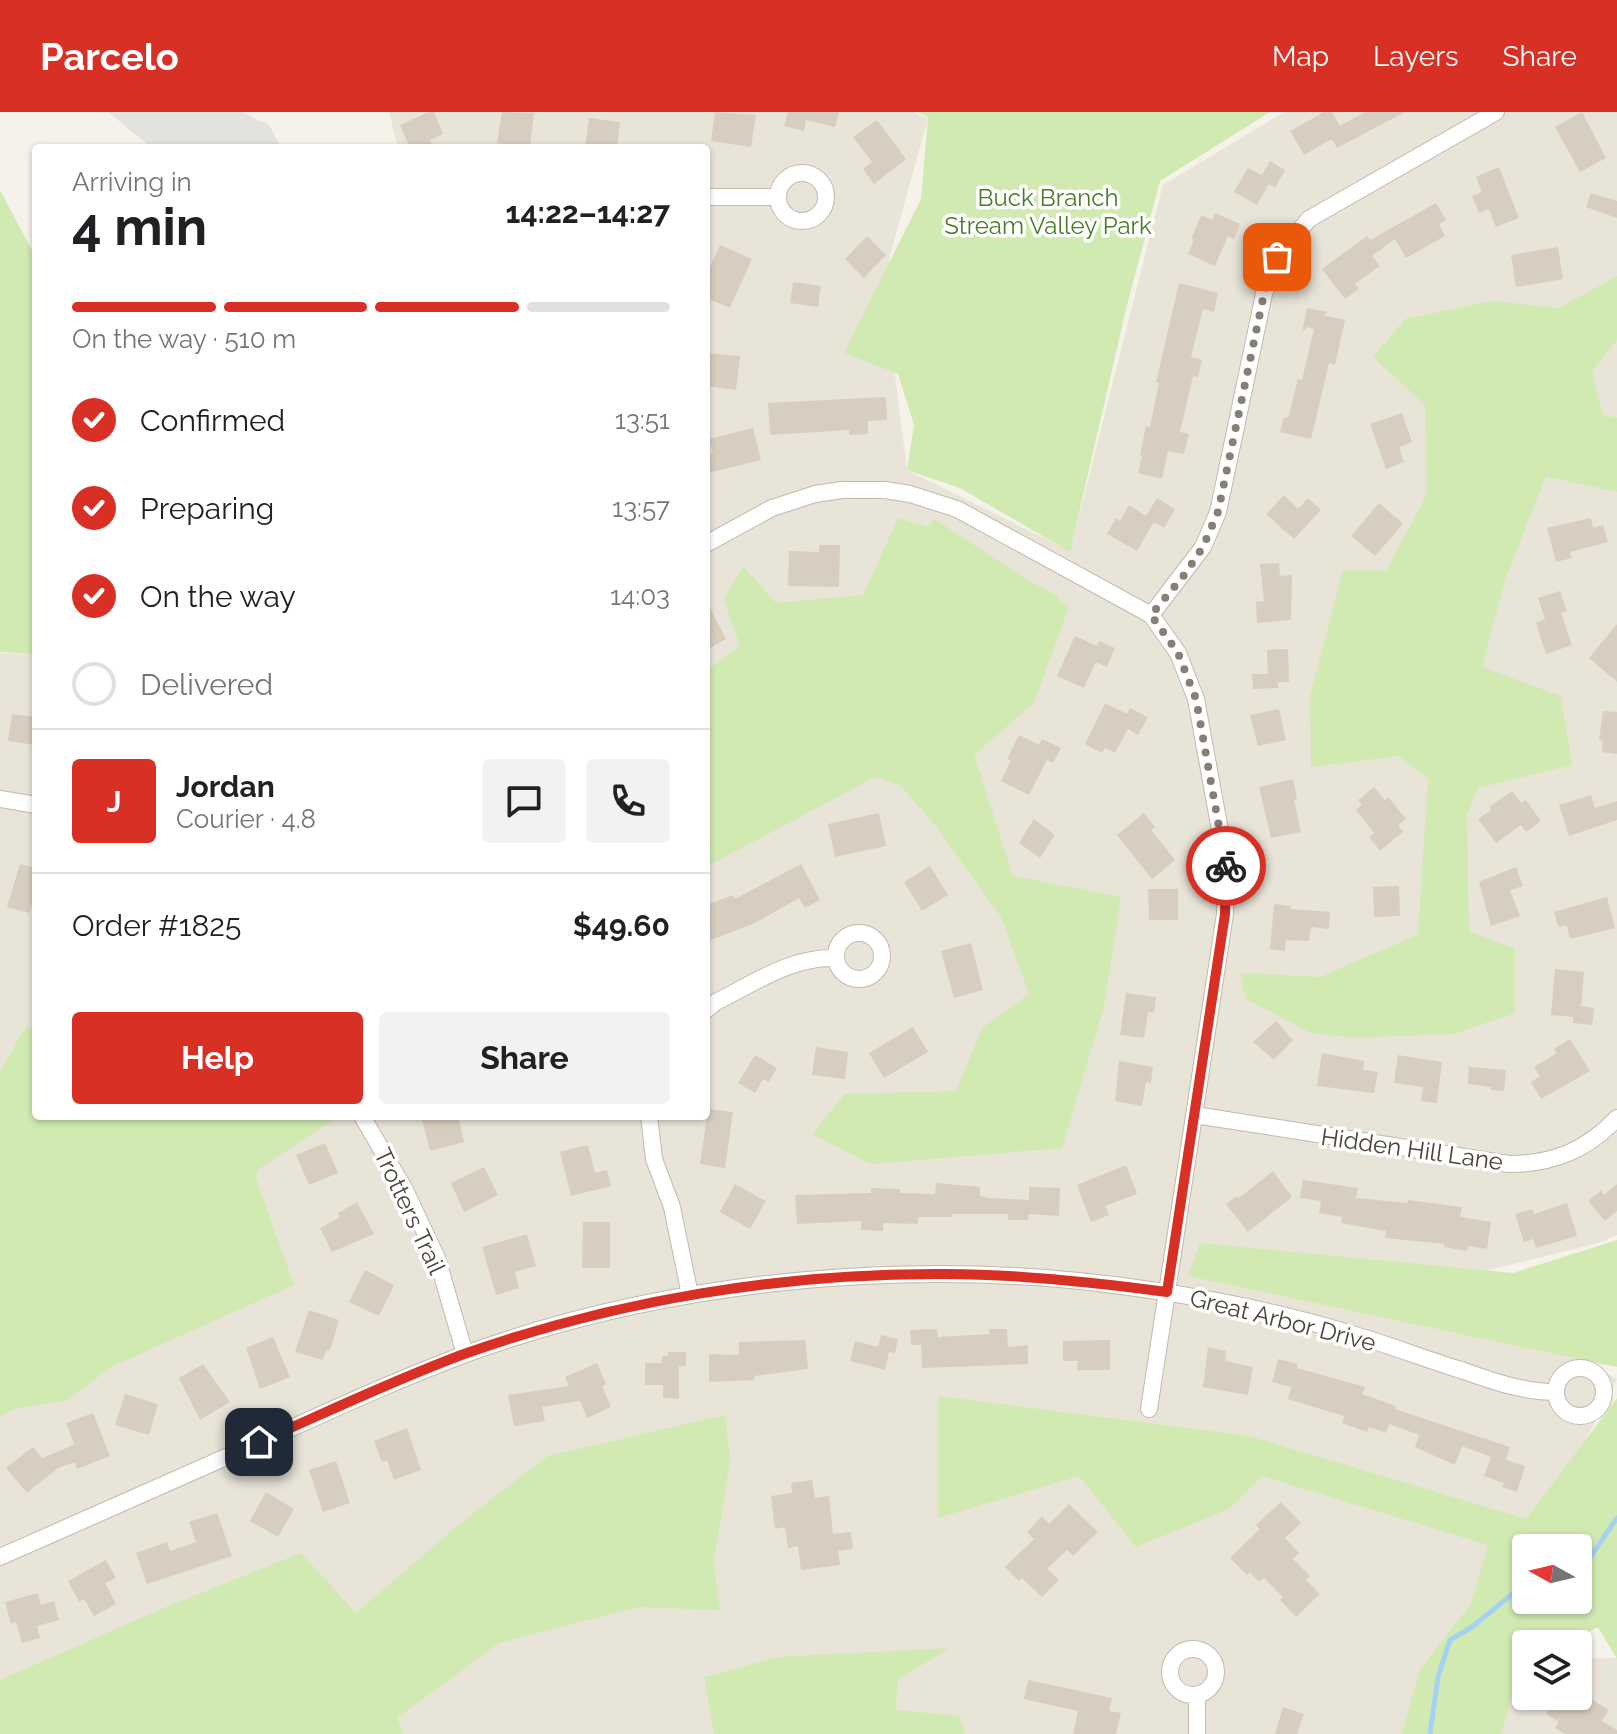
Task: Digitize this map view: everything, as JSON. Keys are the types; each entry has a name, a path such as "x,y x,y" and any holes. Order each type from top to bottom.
{"street":[{"path":"1151,615 1203,547 1218,512 1264,294 1277,257 1309,219 1496,112"},
{"path":"710,197 778,197"},
{"path":"710,542 772,508 815,494 842,490 898,492 957,509 1151,615 1178,653 1196,699 1226,863 1225,914 1149,1409"},
{"path":"0,799 32,804"},
{"path":"710,1007 795,963 816,957 836,958"},
{"name":"Hidden Hill Lane","path":"1195,1115 1509,1164 1546,1161 1569,1154 1617,1118"},
{"name":"Trotters Trail","path":"364,1120 405,1190 437,1258 465,1354"},
{"path":"649,1120 654,1159 672,1207 690,1295"},
{"name":"Great Arbor Drive","path":"0,1557 374,1391 465,1354 561,1325 690,1295 811,1279 931,1274 1085,1281 1167,1292 1293,1317 1495,1382 1526,1390 1556,1392"},
{"path":"1197,1696 1197,1734"}],"shaded area":[{"path":"108,112 241,112 269,125 280,144 147,144"},
{"path":"389,112 912,112 928,118 889,259 891,344 907,470 1070,551 1163,185 1284,112 1617,112 1617,1235 1598,1243 1433,1284 1617,1379 1537,1534 1512,1534 1512,1614 1526,1614 1526,1630 1512,1630 1512,1710 1592,1710 1592,1659 1617,1658 1617,1734 0,1734 0,653 32,654 32,1120 710,1120 710,144 397,144"}],"green space":[{"name":"Buck Branch Stream Valley Park","path":"918,112 1270,112 1160,181 1127,305 1070,552 960,488 907,470 914,425 898,374 844,353 921,199 928,117"},
{"path":"0,190 32,250 32,654 0,652"},
{"path":"1617,276 1617,340 1592,371 1603,415 1617,418 1617,492 1546,476 1505,580 1482,667 1561,696 1572,765 1478,788 1467,816 1469,931 1515,949 1515,1013 1453,1034 1351,1038 1309,1032 1246,999 1240,973 1320,977 1418,935 1428,779 1399,756 1311,767 1310,696 1343,570 1386,571 1427,494 1425,405 1373,357 1405,319 1492,301 1559,308"},
{"path":"898,518 928,527 934,519 1059,597 1058,600 1069,607 1034,703 974,755 1013,876 1121,897 1104,1007 1062,1148 870,1164 812,1134 845,1094 956,1091 982,1028 1029,994 1001,917 938,829 901,786 875,777 710,865 710,668 740,646 724,600 743,566 776,603 863,595"},
{"path":"26,1026 32,1028 32,1120 333,1120 259,1169 255,1176 294,1285 111,1367 68,1400 15,1409 0,1416 0,1072"},
{"path":"1617,1240 1617,1367 1188,1276 1200,1243 1513,1273"},
{"path":"938,1396 1249,1436 1526,1519 1617,1398 1617,1659 1598,1627 1592,1630 1512,1630 1512,1698 1501,1734 1402,1734 1420,1669 1471,1604 1488,1545 1262,1476 1229,1509 1136,1547 1079,1476 938,1518"},
{"path":"725,1415 730,1460 714,1562 720,1610 638,1607 499,1643 397,1718 403,1734 0,1734 0,1680 166,1607 301,1553 356,1613 463,1521 548,1456"},
{"path":"949,1648 897,1681 896,1710 959,1716 965,1734 714,1734 704,1677 779,1657"}],"building":[{"path":"434,112 443,134 430,140 432,144 408,144 400,125"},
{"path":"502,112 534,113 530,144 497,143"},
{"path":"715,112 756,115 751,147 711,141"},
{"path":"788,112 839,112 835,127 806,120 804,131 784,126"},
{"path":"1324,112 1332,112 1340,126 1365,112 1405,112 1337,148 1332,139 1304,155 1290,131"},
{"path":"1582,112 1606,158 1580,172 1555,127"},
{"path":"589,118 620,122 617,144 586,144"},
{"path":"877,120 906,159 874,184 863,169 872,162 853,137"},
{"path":"1270,161 1285,170 1275,188 1269,184 1257,205 1234,192 1248,168 1262,175"},
{"path":"1499,167 1519,218 1496,227 1489,209 1479,213 1472,196 1482,192 1476,177"},
{"path":"1591,193 1617,201 1617,218 1586,207"},
{"path":"1436,203 1446,220 1439,224 1445,236 1406,258 1395,239 1372,256 1380,266 1355,284 1359,289 1345,299 1322,269 1367,236 1370,240"},
{"path":"1215,213 1240,224 1234,239 1228,236 1215,266 1188,254 1201,215 1212,220"},
{"path":"867,236 886,255 864,278 845,259"},
{"path":"720,245 752,259 730,308 710,300 710,267"},
{"path":"1558,247 1563,279 1516,287 1511,255"},
{"path":"793,282 821,286 818,307 790,303"},
{"path":"1179,283 1218,293 1214,312 1203,309 1191,357 1202,360 1198,377 1193,376 1180,432 1189,434 1184,454 1168,451 1162,479 1138,473"},
{"path":"1307,308 1328,312 1323,315 1345,320 1335,365 1329,363 1311,439 1280,432 1284,417 1288,418 1298,379 1302,380 1314,329 1307,327 1302,332"},
{"path":"710,353 740,356 736,390 710,387"},
{"path":"886,397 887,420 868,421 868,434 849,435 849,430 770,435 768,403"},
{"path":"1402,413 1412,442 1399,447 1404,462 1386,469 1370,424"},
{"path":"753,428 761,460 710,473 710,453 713,453 710,439"},
{"path":"1284,495 1298,509 1308,498 1321,510 1294,539 1266,514"},
{"path":"1157,498 1175,509 1164,528 1154,522 1137,551 1107,534 1116,518 1120,521 1129,505 1146,516"},
{"path":"1379,503 1403,524 1375,556 1351,536"},
{"path":"1591,518 1593,528 1603,525 1608,542 1570,552 1572,558 1556,562 1547,528"},
{"path":"819,545 840,545 839,587 788,586 789,551 819,552"},
{"path":"1279,563 1280,576 1292,575 1291,620 1257,623 1256,602 1264,601 1260,564"},
{"path":"1560,591 1567,611 1561,613 1572,645 1546,654 1536,623 1545,619 1538,598"},
{"path":"710,608 726,639 710,648"},
{"path":"1617,624 1617,682 1589,658"},
{"path":"1075,636 1097,646 1099,641 1115,648 1107,667 1096,662 1084,688 1057,676"},
{"path":"1288,649 1289,682 1277,682 1279,688 1253,689 1252,674 1268,674 1267,650"},
{"path":"1105,703 1127,714 1130,708 1148,717 1138,735 1128,729 1115,753 1105,748 1102,753 1085,744"},
{"path":"1279,709 1286,740 1258,746 1250,715"},
{"path":"1603,711 1617,712 1617,754 1602,752 1603,741 1599,740"},
{"path":"12,714 32,716 32,744 8,741"},
{"path":"1019,735 1039,745 1042,739 1061,748 1053,763 1047,760 1029,795 1001,781 1011,761 1007,759"},
{"path":"1293,779 1301,832 1271,838 1259,787"},
{"path":"1374,787 1385,800 1388,797 1406,819 1398,825 1403,832 1380,851 1369,837 1374,833 1356,810 1362,805 1358,800"},
{"path":"1512,791 1521,803 1526,800 1541,821 1526,832 1521,825 1496,843 1478,819"},
{"path":"1591,795 1595,808 1617,801 1617,820 1569,836 1559,805"},
{"path":"879,813 886,846 835,857 828,824"},
{"path":"1144,813 1155,827 1151,830 1175,860 1152,879 1117,835"},
{"path":"1034,819 1055,835 1040,858 1019,843"},
{"path":"20,864 32,867 29,913 7,907"},
{"path":"801,864 820,900 805,908 799,898 755,923 710,940 710,904 733,895 735,899"},
{"path":"930,866 948,895 922,911 904,882"},
{"path":"1516,867 1523,886 1510,890 1520,916 1491,926 1479,882"},
{"path":"1399,886 1400,916 1374,917 1373,887"},
{"path":"1148,889 1178,889 1178,920 1149,920"},
{"path":"1607,897 1615,928 1570,939 1567,925 1558,927 1554,912"},
{"path":"1274,904 1291,906 1290,909 1330,912 1329,929 1311,927 1309,941 1286,940 1285,951 1270,949"},
{"path":"971,943 983,990 954,998 941,951"},
{"path":"1555,969 1584,972 1581,1006 1594,1008 1592,1025 1573,1023 1573,1017 1551,1015"},
{"path":"1126,993 1156,997 1154,1013 1148,1012 1144,1038 1120,1035"},
{"path":"1276,1021 1293,1040 1274,1060 1253,1042"},
{"path":"913,1027 928,1052 884,1078 869,1053"},
{"path":"1570,1039 1590,1071 1541,1099 1531,1082 1540,1076 1534,1067 1557,1053 1554,1049"},
{"path":"816,1047 848,1052 845,1079 812,1075"},
{"path":"1322,1053 1364,1061 1363,1070 1378,1072 1374,1093 1317,1086"},
{"path":"755,1055 777,1068 769,1082 763,1079 755,1093 738,1083"},
{"path":"1398,1055 1442,1062 1437,1103 1421,1101 1423,1087 1394,1083"},
{"path":"1119,1061 1153,1067 1151,1083 1146,1082 1142,1106 1115,1101"},
{"path":"1469,1067 1506,1070 1504,1091 1468,1084"},
{"path":"710,1109 733,1112 725,1168 700,1164"},
{"path":"422,1120 459,1120 464,1142 430,1151"},
{"path":"325,1143 338,1173 309,1185 296,1155"},
{"path":"588,1146 595,1173 607,1170 611,1186 571,1196 560,1152"},
{"path":"1126,1165 1137,1194 1105,1206 1109,1215 1091,1222 1077,1185"},
{"path":"484,1167 498,1195 464,1212 451,1183"},
{"path":"1273,1171 1292,1197 1248,1232 1226,1204 1237,1196 1239,1198"},
{"path":"1303,1180 1358,1188 1356,1198 1408,1203 1408,1200 1462,1207 1460,1217 1491,1222 1487,1249 1468,1246 1467,1251 1444,1247 1444,1244 1385,1238 1386,1231 1341,1223 1342,1217 1319,1213 1321,1201 1300,1198"},
{"path":"936,1183 980,1187 980,1196 989,1198 1029,1200 1029,1187 1060,1188 1059,1216 1029,1214 1028,1220 1008,1220 1008,1214 952,1214 952,1217 918,1217 918,1224 883,1223 883,1231 861,1230 861,1221 797,1224 795,1195 871,1193 871,1188 935,1194"},
{"path":"735,1184 766,1201 750,1229 720,1212"},
{"path":"1617,1184 1617,1211 1605,1221 1588,1201 1601,1190 1604,1195"},
{"path":"357,1202 374,1234 332,1252 320,1228 340,1217 338,1213"},
{"path":"1567,1203 1577,1236 1536,1248 1533,1239 1524,1242 1515,1214 1532,1209 1534,1214"},
{"path":"583,1222 610,1222 610,1268 582,1268"},
{"path":"527,1234 536,1266 515,1272 519,1288 496,1295 482,1247"},
{"path":"365,1270 394,1285 379,1316 349,1302"},
{"path":"309,1310 339,1320 330,1351 326,1350 323,1360 295,1352"},
{"path":"937,1329 938,1337 990,1334 989,1329 1007,1329 1008,1347 1028,1345 1028,1364 922,1368 921,1345 911,1345 910,1330"},
{"path":"881,1335 898,1339 895,1353 889,1352 885,1370 850,1361 855,1341 878,1347"},
{"path":"273,1337 290,1377 260,1389 246,1348"},
{"path":"805,1340 808,1369 755,1376 754,1380 709,1382 709,1354 739,1355 739,1342"},
{"path":"1110,1340 1110,1370 1077,1370 1078,1361 1063,1361 1063,1341"},
{"path":"1208,1347 1226,1351 1225,1361 1253,1367 1248,1395 1203,1387"},
{"path":"668,1352 686,1352 686,1366 679,1366 679,1399 663,1398 663,1385 645,1385 645,1363 662,1363 662,1356 668,1356"},
{"path":"1278,1359 1298,1364 1297,1368 1365,1387 1362,1394 1396,1406 1395,1409 1510,1447 1506,1460 1525,1466 1517,1492 1502,1487 1504,1483 1484,1476 1491,1457 1462,1446 1455,1465 1415,1447 1419,1435 1389,1424 1386,1433 1369,1427 1367,1432 1342,1423 1344,1416 1288,1399 1291,1387 1272,1382"},
{"path":"597,1363 611,1407 587,1418 580,1401 542,1407 545,1421 514,1426 508,1395 569,1386 565,1377"},
{"path":"203,1364 230,1402 200,1420 179,1378"},
{"path":"125,1394 158,1404 149,1435 115,1425"},
{"path":"93,1413 110,1456 77,1469 75,1462 58,1468 27,1493 6,1468 33,1447 42,1458 74,1444 66,1423"},
{"path":"407,1428 421,1470 394,1480 387,1460 382,1462 374,1441"},
{"path":"336,1461 350,1503 323,1512 309,1470"},
{"path":"812,1480 815,1498 829,1496 833,1534 851,1532 853,1549 838,1551 840,1565 801,1570 798,1546 788,1548 785,1527 775,1529 771,1496 792,1493 791,1483"},
{"path":"266,1492 294,1509 278,1537 250,1521"},
{"path":"1281,1502 1301,1523 1285,1538 1299,1553 1293,1559 1310,1576 1306,1580 1320,1594 1296,1617 1280,1600 1283,1597 1264,1578 1259,1582 1250,1572 1247,1575 1230,1558 1260,1529 1256,1525"},
{"path":"1069,1504 1098,1532 1073,1556 1067,1550 1047,1569 1059,1580 1042,1597 1005,1567 1034,1539 1027,1532 1042,1516 1049,1524"},
{"path":"217,1513 232,1556 147,1584 136,1553 167,1542 170,1551 196,1542 189,1522"},
{"path":"106,1560 116,1578 105,1583 116,1604 94,1616 84,1599 79,1602 68,1581"},
{"path":"38,1593 41,1605 54,1601 59,1620 37,1626 40,1638 22,1643 16,1622 11,1624 5,1602"},
{"path":"1028,1680 1112,1698 1109,1711 1121,1713 1116,1734 1073,1734 1078,1711 1024,1699"},
{"path":"1592,1700 1609,1710 1602,1721 1617,1730 1617,1734 1565,1734 1555,1728 1559,1722 1546,1714 1548,1710 1592,1710"},
{"path":"1283,1707 1304,1714 1297,1734 1275,1734"}],"waterway":[{"path":"1592,1555 1617,1518"},
{"path":"1430,1734 1438,1677 1450,1640 1472,1627 1512,1594"}],"way so far":[{"path":"1226,866 1196,699 1178,653 1151,615 1203,547 1218,512 1264,294 1277,257"}],"route":[{"path":"259,1442 465,1354 561,1325 690,1295 811,1279 904,1274 1012,1276 1085,1281 1167,1292 1225,914 1226,866"}]}
